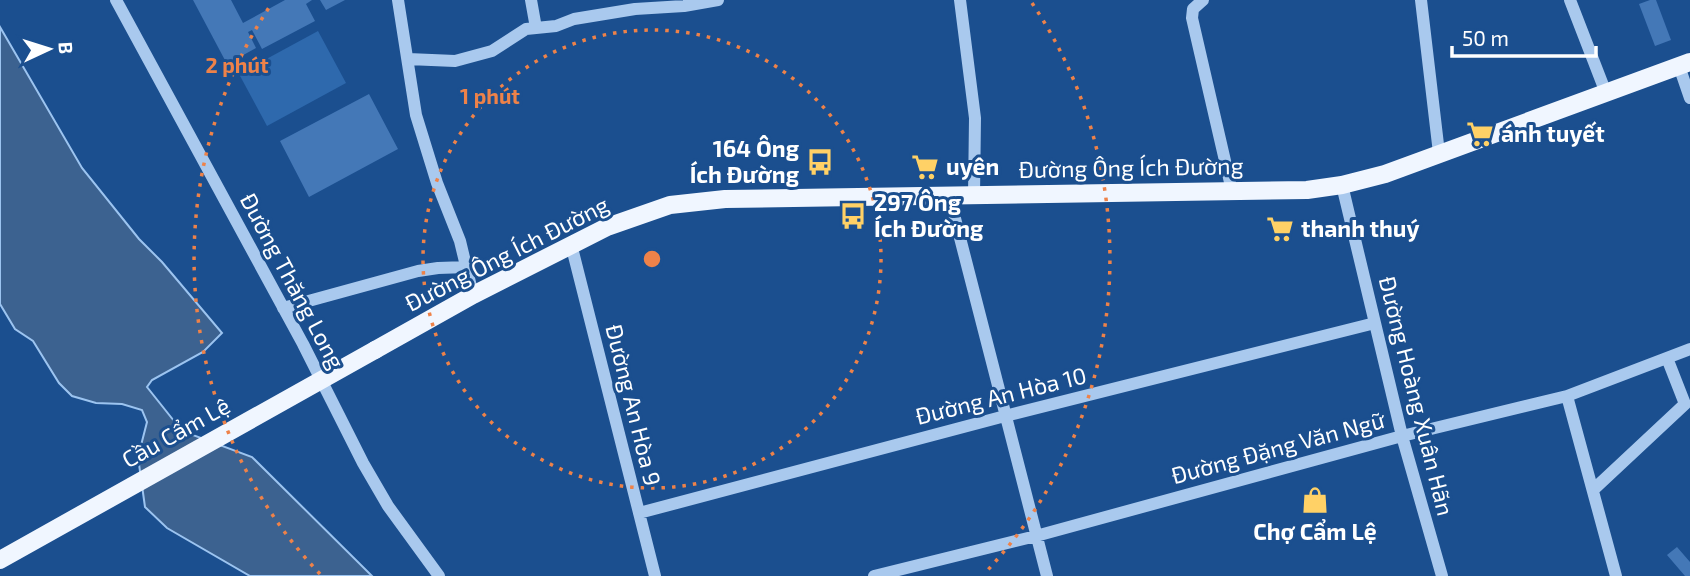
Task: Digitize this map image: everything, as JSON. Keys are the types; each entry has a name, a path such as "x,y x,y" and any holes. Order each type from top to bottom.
{"main road":[{"name":"Đường Ông Ích Đường","path":"375,350 571,244 607,227 670,205 725,199 1307,190 1342,185 1385,174 1685,64"},
{"name":"Cầu Cẩm Lệ","path":"0,560 375,350"}],"street":[{"name":"Đường Thăng Long","path":"116,0 283,308 363,463 395,516 439,576"},
{"path":"398,0 416,115 437,183 460,241 473,295"},
{"path":"531,0 537,28"},
{"path":"408,59 455,61 492,51 526,29 556,26 574,19 635,9 684,6 718,0"},
{"path":"960,0 975,118 974,195"},
{"path":"1203,0 1193,9 1192,18 1232,191"},
{"path":"1421,0 1439,153"},
{"path":"1570,0 1605,93"},
{"path":"1685,64 1690,98"},
{"name":"Đường Hoàng Xuân Hãn","path":"1342,185 1402,436 1442,576"},
{"path":"949,195 1047,576"},
{"name":"Đường An Hòa 9","path":"571,244 655,576"},
{"path":"283,308 418,271 467,267"},
{"name":"Đường An Hòa 10","path":"639,513 1005,416 1375,323"},
{"name":"Đường Đặng Văn Ngữ","path":"874,576 1036,536 1402,436 1567,396 1690,349"},
{"path":"1593,490 1685,404 1667,358"},
{"path":"1567,396 1616,576"}],"shaded area":[{"path":"0,27 82,168 139,239 222,333 203,352 152,380 147,387 182,431 252,457 372,576 250,576 167,528 145,507 138,457 147,422 142,410 122,404 96,403 72,396 59,383 33,341 15,329 0,304"},
{"path":"318,31 346,83 267,126 239,74"}],"building":[{"path":"193,0 231,0 243,23 285,0 312,0 306,4 315,21 262,49 252,30 248,32 256,48 227,64"},
{"path":"320,0 345,0 326,10"},
{"path":"1656,0 1671,40 1655,46 1639,4"},
{"path":"369,94 398,149 309,197 280,141"},
{"path":"1677,547 1690,562 1690,576 1685,576 1667,555"}],"place":[{"name":"ánh tuyết","path":"1480,134"},
{"name":"164 Ông Ích Đường","path":"820,162"},
{"name":"uyên","path":"925,167"},
{"name":"297 Ông Ích Đường","path":"853,216"},
{"name":"thanh thuý","path":"1280,229"},
{"name":"Chợ Cẩm Lệ","path":"1315,500"}]}
